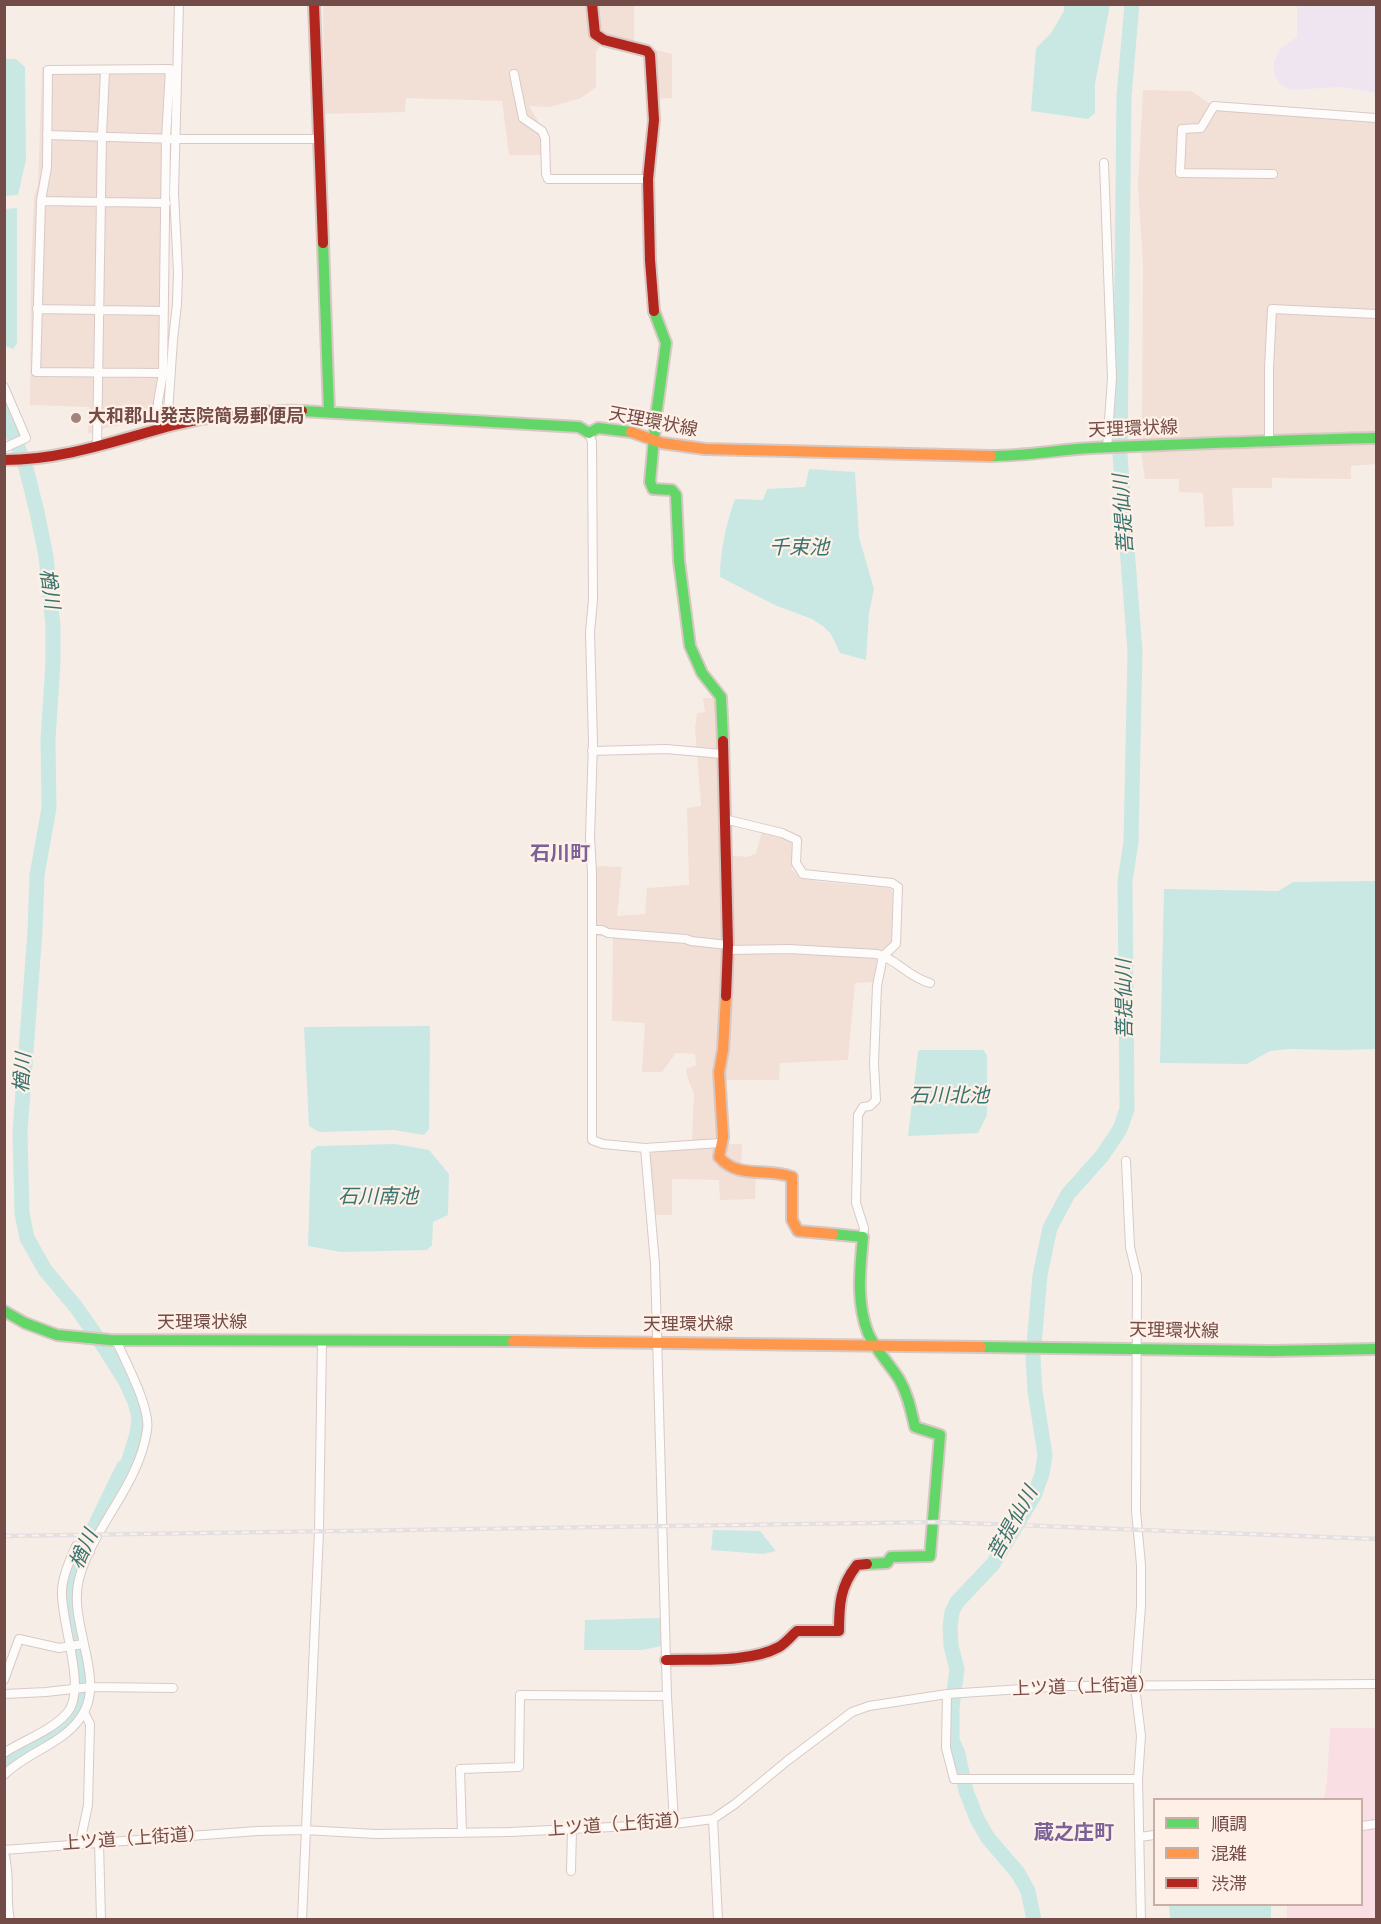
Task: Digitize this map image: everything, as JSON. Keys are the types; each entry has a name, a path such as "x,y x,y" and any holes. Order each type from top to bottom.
{"main road":[{"path":"314,4 329,412"},
{"path":"592,4 596,33 604,40 647,51 650,55 654,120 648,180 650,260 654,313 666,343 650,482 653,489 672,490 676,495 679,561 686,630 698,666 721,697 727,947 723,1050 719,1072 723,1129 719,1157 729,1168 742,1171 783,1172 792,1177 792,1220 798,1231 863,1237 858,1279 859,1292 864,1317 874,1345 902,1384 915,1427 940,1435 930,1556 891,1557 887,1563 857,1564 845,1578 839,1602 839,1631 797,1631 780,1647 729,1658 666,1660"},
{"name":"天理環状線","path":"9,460 49,459 162,428 246,413 329,412 579,427 589,434 598,428 628,431 654,438 662,443 705,449 899,455 1006,456 1072,449 1269,440 1377,438"},
{"name":"天理環状線","path":"4,1311 25,1323 57,1335 113,1340 874,1345 1272,1351 1377,1349"}],"street":[{"path":"162,428 177,304 178,273 174,193 179,4"},
{"path":"162,428 158,402 163,373 166,139 170,69 48,70 47,167 41,201 36,372 163,373"},
{"path":"97,447 105,70"},
{"path":"514,74 523,118 540,128 543,134 548,179 648,180"},
{"path":"1273,174 1180,173 1182,129 1201,128 1214,106 1377,118"},
{"path":"47,135 102,135 166,139 320,139"},
{"path":"1104,164 1112,378 1108,448"},
{"path":"41,201 166,203"},
{"path":"37,309 164,311"},
{"path":"1269,440 1272,309 1377,314"},
{"path":"4,387 26,438 4,448"},
{"path":"589,434 592,442 590,632 592,1140 603,1144 645,1148 720,1143"},
{"path":"592,751 666,748 722,754"},
{"path":"724,819 782,833 797,840 796,863 802,874 892,883 898,887 896,944 883,956 877,986 876,1100 870,1106 863,1107 858,1115 856,1203 864,1228 863,1237"},
{"path":"592,930 686,939 727,947 883,956 918,980 930,983"},
{"path":"645,1148 655,1264 667,1696 674,1824"},
{"path":"1126,1161 1130,1246 1137,1276 1136,1511 1141,1565 1141,1606 1135,1686 1141,1736 1138,1779 1141,1920"},
{"path":"4,1775 13,1766 61,1738 77,1724 84,1712 90,1688 77,1609 79,1581 90,1552 120,1501 139,1458 148,1428 144,1405 113,1340"},
{"path":"302,1920 304,1830 319,1531 322,1341"},
{"path":"4,1753 54,1725 72,1707 76,1690 62,1608 62,1589 76,1546 90,1552"},
{"path":"4,1680 19,1639 59,1648 83,1644"},
{"name":"上ツ道（上街道）","path":"4,1851 80,1843 304,1830 376,1834 462,1833 674,1824 713,1819 852,1712 869,1706 947,1695 1067,1686 1377,1684"},
{"path":"5,1693 90,1688 173,1688"},
{"path":"462,1833 460,1769 519,1767 520,1695 667,1696"},
{"path":"947,1695 946,1748 954,1779 1138,1779"},
{"path":"80,1843 88,1805 90,1724 84,1712"},
{"path":"713,1819 718,1920"},
{"path":"571,1871 572,1829"},
{"path":"1140,1837 1153,1835"},
{"path":"99,1842 101,1920"},
{"path":"4,1851 7,1861 6,1908 10,1920"}],"shaded area":[{"path":"323,5 634,5 634,44 672,54 672,98 652,99 648,60 643,52 602,43 596,52 596,87 581,98 550,107 529,106 538,121 539,129 546,137 542,155 509,155 502,101 406,98 405,112 325,114"},
{"path":"1297,5 1376,5 1376,93 1341,87 1290,90 1280,84 1274,74 1274,62 1279,50 1297,37"},
{"path":"170,66 160,418 105,428 88,434 89,407 30,405 31,269 34,196 38,185 42,67"},
{"path":"1143,90 1191,91 1218,109 1376,120 1376,464 1351,466 1351,479 1272,478 1272,488 1232,488 1234,526 1205,527 1203,493 1179,492 1179,479 1145,479 1140,444 1143,265 1138,187"},
{"path":"703,698 715,698 719,708 717,757 724,855 748,857 756,853 762,832 794,842 792,870 800,878 890,888 893,893 891,944 888,949 878,953 873,982 855,983 848,1060 780,1063 779,1080 723,1080 724,1144 742,1144 741,1172 756,1172 755,1199 720,1200 719,1180 672,1179 672,1215 653,1215 650,1154 655,1151 687,1150 692,1140 694,1094 686,1069 696,1065 695,1054 676,1053 662,1072 642,1072 645,1023 612,1021 613,936 596,936 596,866 622,867 617,916 645,914 647,888 689,885 687,808 701,806 695,728 697,713 705,712"},
{"path":"1330,1728 1376,1728 1376,1919 1287,1919 1287,1906 1363,1906 1363,1798 1324,1798"}],"water":[{"path":"1064,5 1110,5 1095,84 1095,113 1088,119 1031,111 1036,48 1051,33 1064,11"},
{"path":"5,59 16,59 25,67 26,160 18,195 5,196"},
{"path":"17,208 17,343 13,349 5,346 4,209"},
{"name":"千束池","path":"809,469 855,472 859,537 874,589 869,613 866,660 840,653 831,634 812,619 777,606 720,577 724,538 735,499 763,500 767,489 805,487"},
{"path":"1376,881 1376,1049 1270,1051 1247,1064 1160,1063 1164,889 1278,891 1293,882"},
{"name":"石川南池","path":"430,1026 429,1129 424,1135 394,1130 319,1132 309,1126 304,1027"},
{"name":"石川北池","path":"920,1050 983,1050 987,1055 987,1115 978,1133 908,1136"},
{"name":"石川南池","path":"395,1144 429,1150 449,1174 448,1215 433,1222 432,1245 427,1250 341,1252 308,1246 311,1151 317,1146"},
{"path":"713,1530 760,1531 776,1551 763,1554 711,1550"},
{"path":"660,1618 661,1646 643,1650 584,1650 585,1620"},
{"path":"1169,1906 1271,1906 1271,1919 1170,1919"}],"waterway":[{"name":"菩提仙川","path":"1034,1920 1028,1891 1018,1873 988,1838 977,1819 966,1791 958,1754 952,1740 952,1708 957,1669 951,1646 950,1627 952,1612 957,1602 993,1564 1034,1496 1042,1474 1045,1455 1035,1391 1033,1357 1040,1275 1050,1228 1068,1194 1102,1156 1120,1129 1127,1109 1125,881 1131,842 1135,652 1120,455 1124,96 1132,4"},
{"name":"楢川","path":"4,411 26,468 37,512 46,556 53,626 48,740 49,808 37,875 20,1132 22,1213 27,1238 45,1270 76,1307 106,1350 126,1382 139,1418 137,1434 128,1463 123,1468 76,1565 70,1586 70,1606 84,1680 82,1701 71,1720 56,1732 21,1748 4,1760"}],"railway":[{"path":"4,1536 938,1522 1376,1539"}],"traffic: fast":[{"path":"323,243 329,412"},
{"path":"654,311 666,343 650,482 653,489 672,490 676,495 679,561 690,646 702,673 721,697 723,741"},
{"path":"302,411 579,427 589,433 598,428 631,432"},
{"path":"991,456 1091,448 1376,438"},
{"path":"833,1234 863,1237 860,1297 868,1333 902,1385 915,1427 940,1435 930,1556 891,1557 887,1563 867,1564"},
{"path":"4,1311 25,1323 57,1335 110,1340 513,1341"},
{"path":"981,1347 1272,1351 1376,1349"}],"traffic: slow":[{"path":"631,432 662,443 705,449 991,456"},
{"path":"726,996 723,1050 719,1072 723,1137 719,1157 727,1164 744,1171 792,1177 792,1220 798,1231 833,1234"},
{"path":"513,1341 981,1347"}],"traffic: jam":[{"path":"314,4 323,243"},
{"path":"592,4 595,34 604,40 647,51 650,55 654,120 648,179 654,311"},
{"path":"4,460 69,453 206,418 254,412 302,411"},
{"path":"723,741 728,945 726,996"},
{"path":"666,1660 754,1656 779,1647 797,1631 839,1631 840,1604 844,1588 857,1565 867,1564"}],"place":[{"name":"大和郡山発志院簡易郵便局","path":"76,418"}],"district":[{"name":"石川町","path":"560,855"},
{"name":"蔵之庄町","path":"1074,1834"}]}
